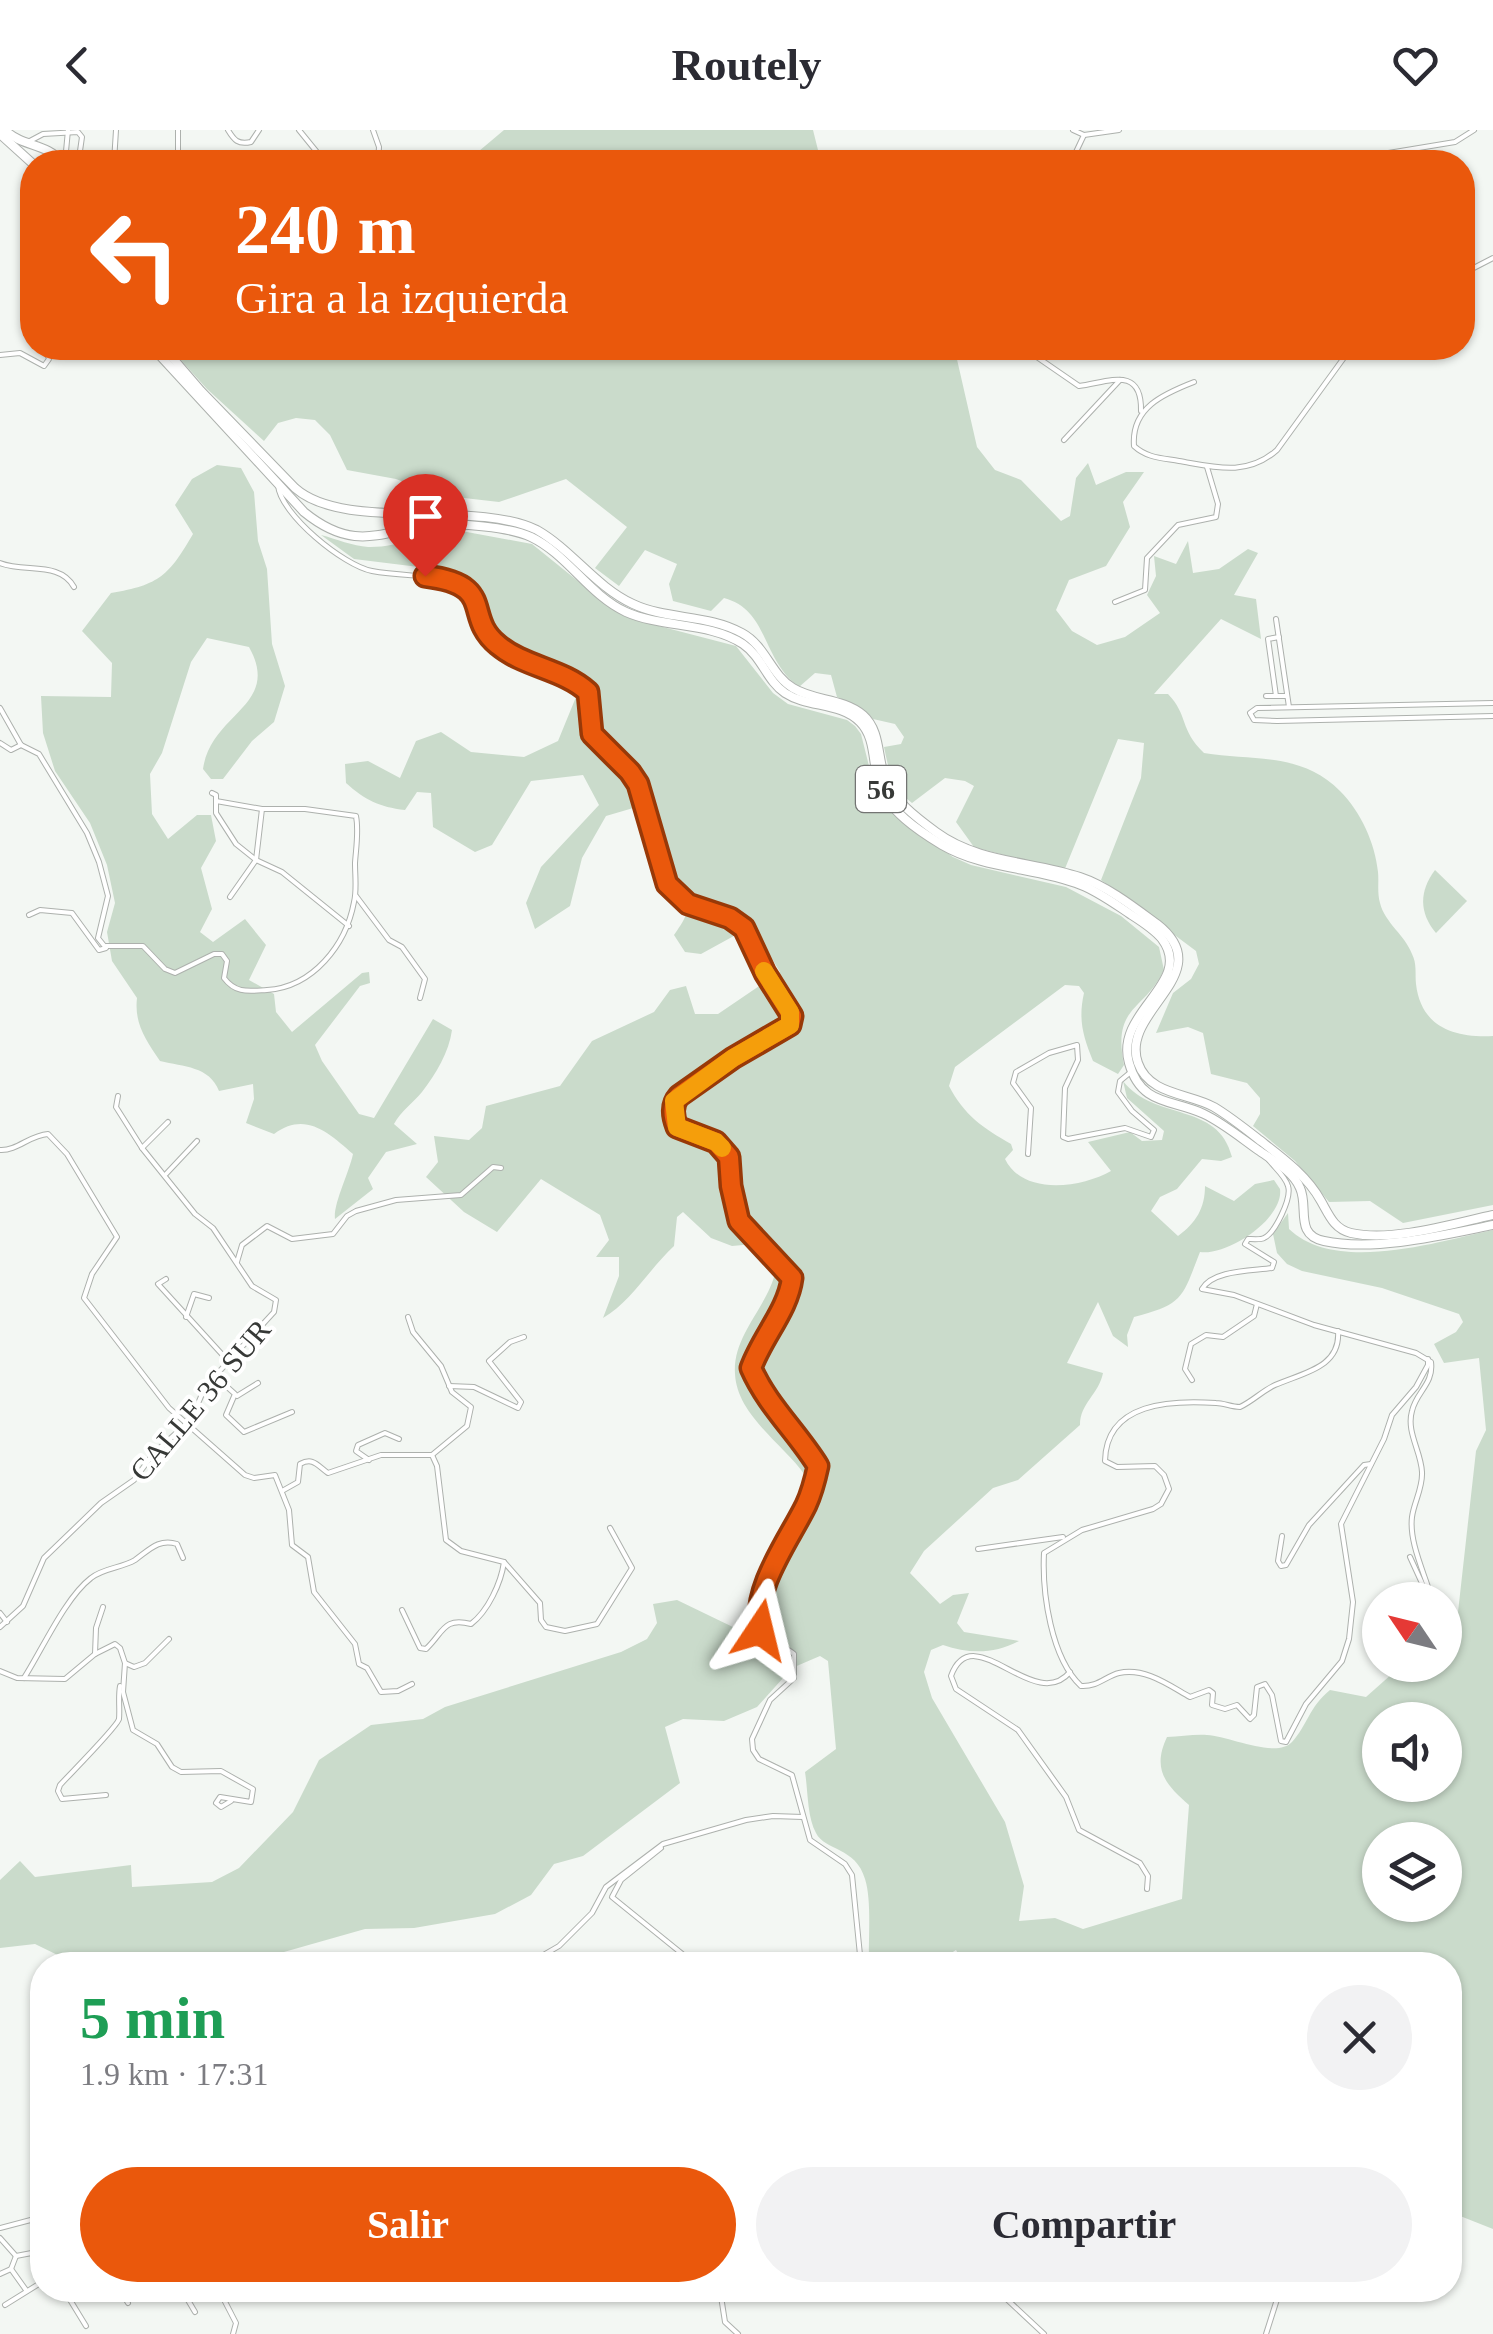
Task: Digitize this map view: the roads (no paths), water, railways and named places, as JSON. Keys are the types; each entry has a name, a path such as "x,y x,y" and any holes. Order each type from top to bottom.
{"main road":[{"path":"3,132 50,150"},
{"path":"37,150 39,146"},
{"path":"163,360 304,512 333,530"},
{"name":"56","path":"174,360 302,494 317,504 448,514 531,526 631,603 723,625 746,635 795,690 845,705 866,718 875,732 883,771 894,794 936,832 972,851 1092,881 1159,926 1173,940 1177,967 1168,991 1138,1029 1136,1054 1142,1073 1162,1088 1215,1108 1253,1135 1300,1173 1336,1225"},
{"path":"333,530 332,518 338,508"},
{"path":"398,534 404,523 399,512"},
{"name":"56","path":"333,530 363,538 448,524 526,535 626,611 730,637 742,644 784,693 840,710 860,722 872,744 879,784 886,798 935,840 984,863 1080,885 1152,929 1168,950 1168,971 1129,1031 1127,1053 1132,1071"},
{"path":"1132,1071 1150,1094 1164,1103 1204,1114 1264,1154 1298,1184 1307,1230 1315,1238 1328,1242 1409,1241 1493,1225"},
{"path":"1303,1211 1314,1203 1323,1204"},
{"path":"1328,1242 1336,1225 1353,1233 1393,1232 1427,1229 1493,1214"}],"street":[{"path":"228,130 243,144 251,142 259,130"},
{"path":"298,130 314,150"},
{"path":"1073,130 1084,136 1119,130"},
{"path":"1407,150 1456,142 1474,130"},
{"path":"27,142 43,134 68,132 81,134 83,150"},
{"path":"1076,150 1084,136"},
{"path":"1041,360 1079,386 1113,378 1138,391 1141,412 1134,440 1139,451 1240,469 1271,456 1342,360"},
{"path":"1064,440 1120,380"},
{"path":"1141,412 1164,395 1194,382"},
{"path":"1115,602 1145,590 1147,558 1178,526 1216,517 1219,508 1207,466"},
{"path":"278,482 279,496 288,510 354,565 457,581 477,602 493,642 588,692 592,734 638,784 667,884 688,904 730,918 744,928 765,973 792,1016 790,1025 679,1096 673,1111 677,1127 716,1142 729,1157 739,1221 792,1278 791,1288 761,1340 751,1368 762,1392 818,1466 807,1504 780,1548 758,1617 766,1637 794,1654 796,1672 770,1700 752,1739 752,1750 759,1759 792,1775 810,1840 845,1864 852,1874 860,1952"},
{"path":"0,563 14,569 59,571 69,577 74,587"},
{"path":"1276,619 1289,707"},
{"path":"1276,696 1268,639 1279,637"},
{"path":"1266,696 1288,696"},
{"path":"1493,703 1257,708 1250,716 1277,721 1493,716"},
{"path":"0,708 21,745 39,754 87,833 108,896 98,938 106,946"},
{"path":"0,743 11,750 21,745"},
{"path":"212,793 216,795 216,812 236,844 256,860 282,872 349,926"},
{"path":"30,914 40,910 72,913 96,948 143,946 175,973 222,954 227,961 224,978 235,989 276,989 318,968 349,926 356,896 356,816 304,809 262,809 216,800"},
{"path":"230,897 256,860 262,809"},
{"path":"356,896 426,978 420,998"},
{"path":"1028,1154 1032,1108 1014,1084 1016,1072 1049,1053 1077,1044 1078,1060 1066,1088 1063,1136 1068,1139 1126,1128 1150,1137 1154,1130 1118,1092 1120,1082 1132,1071"},
{"path":"118,1096 116,1108 142,1148 195,1214 213,1228 237,1262"},
{"path":"142,1148 168,1122"},
{"path":"0,1150 9,1150 38,1135 52,1136 90,1188 117,1237 92,1274 84,1298 169,1408 186,1424 245,1475 254,1478 272,1473 289,1510 292,1545 308,1557 314,1592 355,1644 360,1664 367,1668 381,1692 398,1692 412,1684"},
{"path":"165,1175 197,1141"},
{"path":"1264,1154 1288,1183 1289,1196 1286,1208 1267,1236 1248,1239 1244,1244 1274,1262 1272,1268 1234,1272 1202,1286 1208,1292 1234,1295 1428,1359"},
{"path":"237,1262 242,1245 267,1226 292,1240 333,1234 356,1211 396,1200 460,1195 492,1168 501,1168"},
{"name":"CALLE 36 SUR","path":"0,1627 29,1596 44,1558 101,1502 134,1480 154,1452 186,1424 204,1388 269,1319 276,1300 252,1286 237,1262"},
{"path":"166,1279 158,1284 229,1362"},
{"path":"186,1317 194,1294 209,1298"},
{"path":"1192,1380 1185,1369 1190,1344 1206,1335 1222,1337 1254,1316 1257,1304"},
{"path":"282,1491 298,1482 300,1464 308,1460 328,1473 387,1455 432,1456 470,1421 470,1403 454,1394 442,1366 413,1332 408,1318"},
{"path":"1338,1331 1339,1343 1333,1356 1304,1376 1269,1388 1240,1407 1218,1402 1165,1402 1142,1408 1124,1418 1106,1442 1105,1461 1116,1467 1159,1468 1169,1490 1161,1504 1143,1514 1095,1525 1044,1553 1052,1636 1076,1682 1086,1687 1109,1680 1115,1673 1147,1675 1190,1697 1209,1690 1212,1705 1224,1709 1237,1705 1250,1719 1254,1715 1257,1687 1265,1684 1272,1694 1280,1742 1286,1742 1306,1704 1336,1672 1346,1650 1352,1602 1340,1524 1384,1439 1392,1415 1416,1387 1428,1359"},
{"path":"449,1386 474,1387 518,1408 521,1402 489,1363 510,1342 524,1338"},
{"path":"1410,1557 1416,1576 1429,1594 1412,1532 1412,1515 1423,1474 1410,1419 1432,1372 1428,1359"},
{"path":"215,1376 234,1392 226,1415 244,1432 292,1412"},
{"path":"234,1397 258,1382"},
{"path":"370,1460 356,1451 358,1445 386,1433 399,1440"},
{"path":"432,1456 446,1540 461,1552 504,1562 540,1603 541,1620 546,1627 565,1631 597,1624 632,1568 610,1528"},
{"path":"1282,1536 1278,1561 1282,1566 1318,1514 1364,1465 1371,1464"},
{"path":"978,1549 1067,1537"},
{"path":"24,1678 72,1600 92,1576 131,1563 154,1545 168,1541 177,1544 183,1558"},
{"path":"402,1610 420,1648 426,1649 449,1623 456,1620 471,1624 477,1620 491,1598 504,1562"},
{"path":"94,1654 103,1607"},
{"path":"0,1614 8,1622"},
{"path":"126,1663 134,1667 145,1663 170,1639"},
{"path":"0,1671 24,1678 65,1679 94,1654 115,1644 120,1648 126,1663 115,1727 100,1739 58,1791 62,1799 106,1795"},
{"path":"1070,1672 1057,1685 1045,1686 993,1661 975,1657 957,1665 951,1676 956,1690 1018,1730 1061,1788 1079,1830 1140,1863 1148,1876 1148,1889"},
{"path":"122,1682 132,1730 157,1744 172,1767 184,1773 221,1771 254,1789 250,1802 231,1800"},
{"path":"549,1952 592,1914 606,1886 663,1844 746,1820 773,1816 803,1818"},
{"path":"663,1844 658,1853 621,1880 612,1897 680,1952"},
{"path":"0,2228 30,2220"},
{"path":"0,2238 16,2256"},
{"path":"16,2256 30,2253"},
{"path":"0,2274 11,2269 16,2256"},
{"path":"11,2269 27,2291"},
{"path":"5,2305 30,2289"},
{"path":"71,2302 86,2326"},
{"path":"189,2302 195,2312"},
{"path":"225,2302 236,2323 233,2334"},
{"path":"721,2302 722,2315 738,2334"},
{"path":"1010,2302 1044,2334"},
{"path":"1266,2334 1276,2302"}]}
